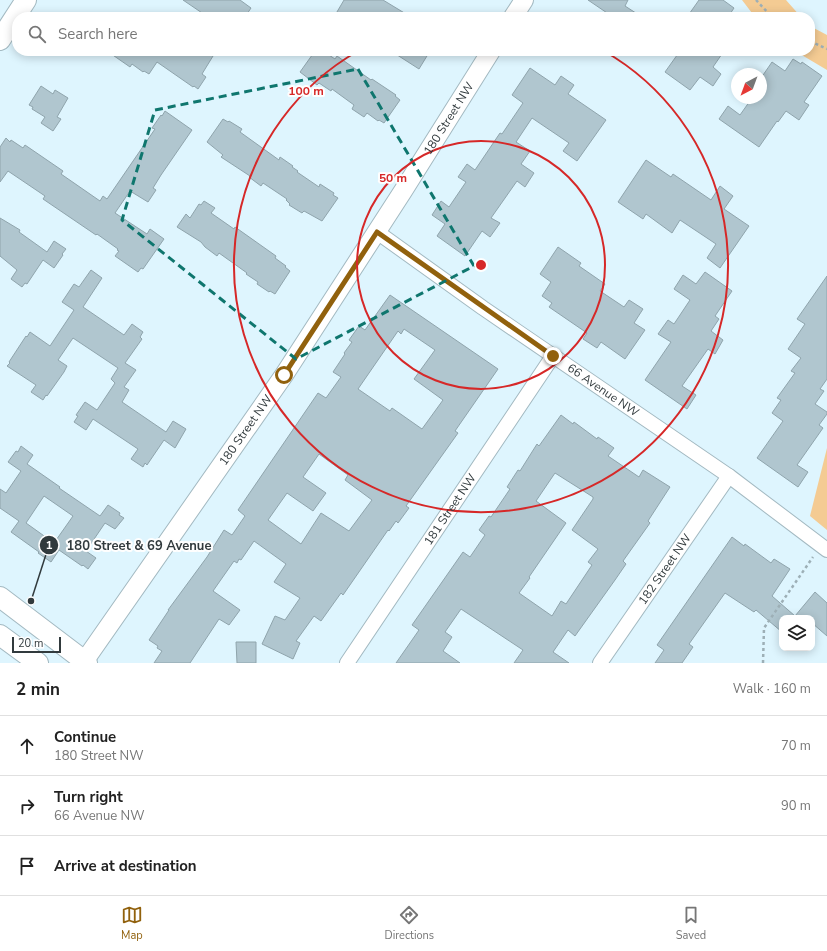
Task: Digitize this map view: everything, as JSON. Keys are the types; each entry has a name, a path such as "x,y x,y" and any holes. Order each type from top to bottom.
{"main road":[{"path":"18,12 26,0"},
{"path":"0,40 12,22"},
{"path":"0,597 85,662"},
{"path":"0,635 38,663"}],"street":[{"path":"516,12 524,0"},
{"name":"180 Street NW","path":"85,662 284,375 377,232 488,56"},
{"name":"66 Avenue NW","path":"377,232 553,356 730,476 824,548"},
{"name":"181 Street NW","path":"346,663 553,356"},
{"name":"182 Street NW","path":"600,663 730,476"}],"path":[{"path":"756,0 767,12"},
{"path":"815,43 827,48"},
{"path":"763,663 764,628 824,548"}],"highlighted area":[{"path":"358,69 474,266 296,359 122,220 155,110"}],"shaded area":[{"path":"742,0 786,0 797,12 751,12"},
{"path":"815,29 827,35 827,70 803,56 815,56"},
{"path":"827,448 827,530 810,516"}],"building":[{"path":"183,0 240,0 251,8 248,12 201,12"},
{"path":"344,0 383,0 403,12 337,12"},
{"path":"588,0 628,0 625,6 634,12 606,12"},
{"path":"699,0 723,0 734,8 731,12 691,12"},
{"path":"114,56 213,56 202,74 206,77 198,89 157,62 149,74 144,71 143,72 132,64 130,67"},
{"path":"311,56 330,56 335,59 337,56 371,80 372,79 396,95 395,96 400,100 384,123 379,120 378,121 367,113 364,117 352,109 354,105 332,89 331,91 319,83 317,85 300,72"},
{"path":"399,56 427,56 419,69"},
{"path":"676,56 721,56 713,67 721,74 713,86 700,77 690,90 665,72"},
{"path":"793,59 801,64 802,62 822,76 804,102 809,105 799,120 786,111 778,122 777,121 759,147 719,119 728,106 740,115 748,104 767,104 767,69 772,62 785,71"},
{"path":"530,68 555,85 561,76 574,85 568,94 606,120 577,161 563,151 569,143 532,118 516,142 530,151 521,164 534,173 525,187 517,181 491,218 500,223 490,237 482,231 465,256 437,236 445,224 432,215 441,201 449,207 466,182 458,177 467,164 475,170 500,133 502,134 523,103 512,95"},
{"path":"41,86 53,94 55,90 68,98 57,117 61,119 53,131 41,123 45,117 32,109 33,107 29,105"},
{"path":"165,111 192,130 153,188 156,190 148,202 130,191 115,213 147,234 150,229 164,239 143,269 141,268 138,272 115,256 119,251 117,250 118,249 43,199 45,196 8,171 0,182 0,147 6,138 10,142 11,140 23,148 25,145 63,171 61,174 100,201 103,196 107,199 155,129 152,128"},
{"path":"223,119 242,129 240,132 279,160 280,157 293,166 292,167 298,171 297,172 319,187 320,184 334,193 333,195 338,198 322,221 304,211 302,213 289,205 290,204 286,200 287,199 263,183 261,186 249,177 250,176 221,157 223,155 207,142"},
{"path":"646,160 671,177 673,174 711,200 720,186 733,196 724,209 749,226 720,268 707,258 716,244 680,220 672,233 646,214 643,219 618,202"},
{"path":"204,201 215,208 211,213 234,229 235,227 276,256 275,258 290,271 275,294 257,284 258,282 246,274 247,273 219,253 217,256 201,242 177,227 186,214 190,218 199,204 201,205"},
{"path":"0,218 20,230 19,232 47,252 54,241 66,249 54,268 43,260 27,284 25,283 22,287 11,279 17,270 0,256"},
{"path":"558,247 581,263 579,266 605,284 600,291 624,307 629,300 643,309 634,323 645,330 625,359 601,342 597,348 583,339 587,333 549,307 552,303 542,296 551,282 540,274"},
{"path":"91,270 102,278 83,307 124,335 132,324 143,332 140,337 142,339 125,363 136,370 124,387 129,390 122,402 166,432 173,421 186,429 175,448 164,440 147,465 145,463 143,467 131,459 138,449 93,419 86,430 74,422 78,416 76,415 85,402 97,410 115,383 111,379 118,368 73,338 58,360 67,366 43,400 31,392 36,385 7,366 30,332 50,346 74,310 62,302 74,284 79,287"},
{"path":"705,272 732,291 715,316 719,319 711,331 723,340 715,354 708,349 682,386 696,395 687,409 645,380 671,342 658,334 668,320 674,324 690,300 674,289 683,275 696,284"},
{"path":"827,276 827,379 820,389 824,391 815,404 827,412 827,414 819,425 823,428 797,465 808,472 798,487 757,458 783,421 772,413 781,400 777,398 795,373 791,371 801,358 788,349 805,324 797,319"},
{"path":"390,295 498,369 455,431 458,433 406,506 409,508 398,523 396,521 389,531 388,530 343,595 341,593 321,621 314,616 296,641 300,643 293,659 262,644 275,616 285,620 300,598 274,582 286,564 254,541 241,560 239,559 237,563 234,561 213,591 240,610 229,625 219,619 190,663 154,663 162,651 157,648 158,646 149,640 168,610 207,557 224,530 232,535 245,516 238,510 318,393 326,398 341,377 333,372 352,342 349,340 359,326 365,330","holes":["404,329 435,350 414,379 443,400 422,429 392,408 390,411 358,389 398,331 401,334","319,454 348,475 345,480 372,500 349,531 321,513 301,544 268,520 287,493 313,511 326,493 303,477"]},
{"path":"561,415 573,424 574,422 597,439 598,437 614,448 608,456 639,477 643,470 670,487 648,521 650,523 623,561 626,564 615,580 575,636 568,630 553,652 569,663 514,663 523,650 461,609 445,632 452,637 443,651 460,663 396,663 419,630 412,625 463,552 470,557 485,535 479,530 489,516 491,517 510,489 507,487 518,470 520,471 537,444 539,446","holes":["555,473 593,497 572,530 598,549 588,562 592,565 566,604 561,601 552,616 519,593 566,523 536,501"]},
{"path":"21,446 33,455 27,464 100,516 108,505 120,513 119,515 124,518 115,529 105,523 86,551 96,558 88,569 59,550 51,562 11,532 19,521 0,508 0,489 6,493 21,471 8,462 16,451 18,452","holes":["44,496 73,516 54,543 26,523"]},
{"path":"732,537 744,546 745,544 771,563 774,559 790,569 772,596 794,615 779,615 779,629 756,610 754,612 725,593 689,644 693,647 682,663 655,663 664,650 657,645"},
{"path":"815,592 827,603 827,636 815,626 815,615 796,615"},
{"path":"236,642 256,642 256,663 237,663"}],"place":[{"name":"180 Street & 69 Avenue","path":"31,601"}],"route":[{"path":"284,375 377,232 553,356"}]}
